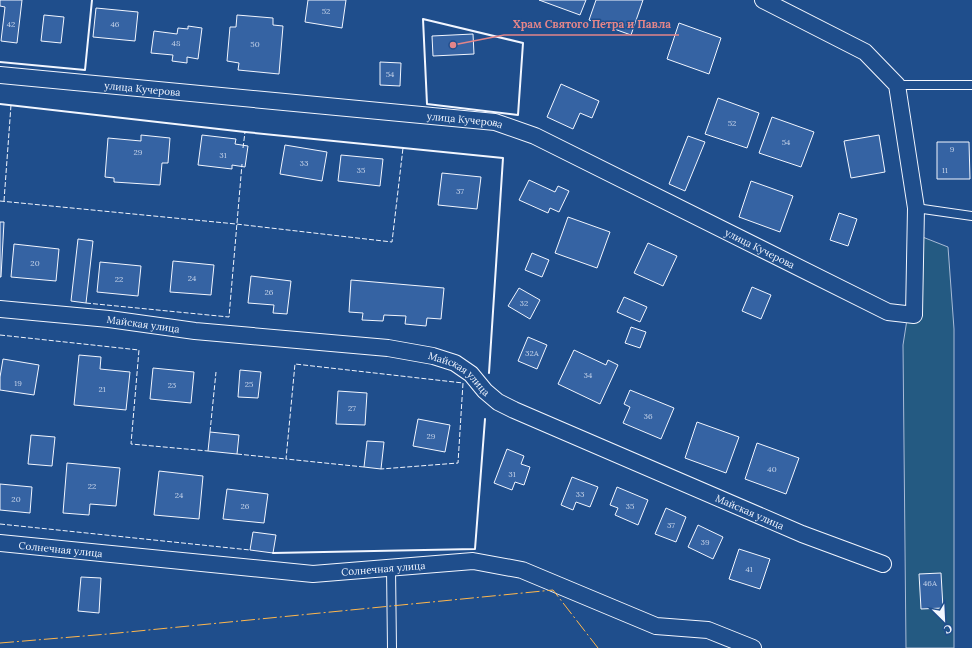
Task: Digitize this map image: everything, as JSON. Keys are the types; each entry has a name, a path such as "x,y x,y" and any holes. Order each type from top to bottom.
{"street":[{"path":"763,0 865,52 897,85 916,208"},
{"name":"улица Кучерова","path":"0,75 495,122 535,136 888,312 914,315 916,208"},
{"name":"Майская улица","path":"0,309 109,319 195,331 388,348 433,356 455,363 471,374 485,391 498,402 514,410 802,534 883,564"},
{"name":"Солнечная улица","path":"0,543 313,574 473,561 522,570 656,626 708,630 753,648"}],"lane":[{"path":"897,85 972,84"},
{"path":"916,208 972,216"},
{"path":"391,568 392,648"}],"shaded area":[{"path":"920,236 948,247 954,329 954,648 906,648 903,345"}],"building":[{"path":"0,0 22,0 17,43 1,41 5,7 0,6"},
{"path":"308,0 346,0 342,28 305,22"},
{"path":"539,0 586,0 580,15"},
{"path":"596,0 643,0 631,35 589,20"},
{"path":"96,8 138,12 135,41 93,37"},
{"path":"44,15 64,17 61,43 41,41"},
{"path":"237,15 273,18 273,25 283,26 279,74 238,70 239,63 227,61 230,27 236,27"},
{"path":"679,23 721,38 709,74 667,59"},
{"path":"188,26 202,28 198,59 187,57 187,63 172,61 173,55 151,53 154,31 177,34 178,28 188,29"},
{"path":"473,34 474,54 433,56 432,36"},
{"path":"380,62 401,63 400,86 380,85"},
{"path":"561,84 599,101 592,118 580,113 573,129 547,117"},
{"path":"718,98 759,113 747,148 705,134"},
{"path":"772,117 814,132 801,167 759,153"},
{"path":"141,135 170,138 168,163 162,163 160,185 114,182 114,178 105,177 108,138 141,141"},
{"path":"202,135 236,139 235,144 248,146 245,167 232,165 232,169 198,165"},
{"path":"879,135 885,172 851,178 844,141"},
{"path":"688,136 705,142 685,191 669,184"},
{"path":"937,142 969,142 970,179 937,179"},
{"path":"285,145 327,152 322,181 280,174"},
{"path":"341,155 383,159 380,186 338,181"},
{"path":"442,173 481,177 477,209 438,205"},
{"path":"529,180 555,192 558,186 569,191 559,212 550,208 548,213 519,200"},
{"path":"751,181 793,196 780,232 739,217"},
{"path":"839,213 857,219 848,246 830,240"},
{"path":"568,217 610,232 597,268 555,253"},
{"path":"0,222 4,222 1,277 0,277"},
{"path":"78,239 93,241 86,303 71,301"},
{"path":"648,243 677,256 663,286 634,273"},
{"path":"14,244 59,249 56,281 11,277"},
{"path":"532,253 549,260 542,277 525,270"},
{"path":"173,261 214,265 211,295 170,292"},
{"path":"100,262 141,266 138,296 97,292"},
{"path":"251,276 291,281 287,314 273,313 274,305 248,303"},
{"path":"351,280 444,288 441,319 427,318 426,326 405,324 406,316 384,315 383,321 362,320 363,313 349,312"},
{"path":"752,287 771,295 761,319 742,311"},
{"path":"519,288 540,300 530,319 508,306"},
{"path":"624,297 647,307 640,322 617,312"},
{"path":"631,327 646,332 640,348 625,343"},
{"path":"528,337 547,345 537,369 518,361"},
{"path":"574,350 606,365 608,360 618,365 600,404 558,384"},
{"path":"79,355 101,357 100,369 130,372 126,410 74,405"},
{"path":"3,359 39,365 34,395 0,390 0,377"},
{"path":"153,368 194,372 191,403 150,399"},
{"path":"240,370 261,372 258,398 238,397"},
{"path":"630,390 674,408 661,439 623,423 630,407 624,404"},
{"path":"338,391 367,393 365,425 336,424"},
{"path":"418,419 450,425 445,452 413,446"},
{"path":"697,422 739,437 726,473 685,458"},
{"path":"210,432 239,435 237,454 208,451"},
{"path":"31,435 55,437 52,466 28,464"},
{"path":"367,441 384,442 381,469 364,467"},
{"path":"757,443 799,458 786,494 745,479"},
{"path":"507,449 524,456 521,464 530,467 524,485 515,482 512,490 494,483"},
{"path":"67,463 120,468 116,506 90,504 89,515 63,513"},
{"path":"159,471 203,476 199,519 154,515"},
{"path":"572,477 598,487 590,507 576,502 573,510 561,505"},
{"path":"0,484 32,487 30,513 0,510"},
{"path":"617,487 648,500 638,525 615,515 618,508 610,505"},
{"path":"227,489 268,494 264,523 223,519"},
{"path":"666,508 686,517 676,542 655,534"},
{"path":"698,525 723,537 713,559 688,547"},
{"path":"253,532 276,535 273,553 250,550"},
{"path":"739,549 770,559 760,589 729,579"},
{"path":"941,573 943,608 921,609 919,574"},
{"path":"81,577 101,578 99,613 78,611"}],"fence":[{"path":"4,201 11,105"},
{"path":"243,148 245,132"},
{"path":"0,201 236,224 392,242 403,148"},
{"path":"86,303 229,317 242,164"},
{"path":"0,335 139,350 131,444 208,451"},
{"path":"364,467 286,459 295,364 463,383 458,463 381,469"},
{"path":"210,432 216,372"},
{"path":"237,454 286,459"},
{"path":"0,524 250,550"}],"wall":[{"path":"0,62 85,70 92,0"},
{"path":"423,19 523,43 518,115 427,104 423,19"},
{"path":"0,104 245,132 503,158 489,373"},
{"path":"273,553 475,549 485,419"}],"power":[{"path":"0,643 108,634 553,590 598,648"}],"place":[{"name":"Храм Святого Петра и Павла","path":"453,45"}]}
